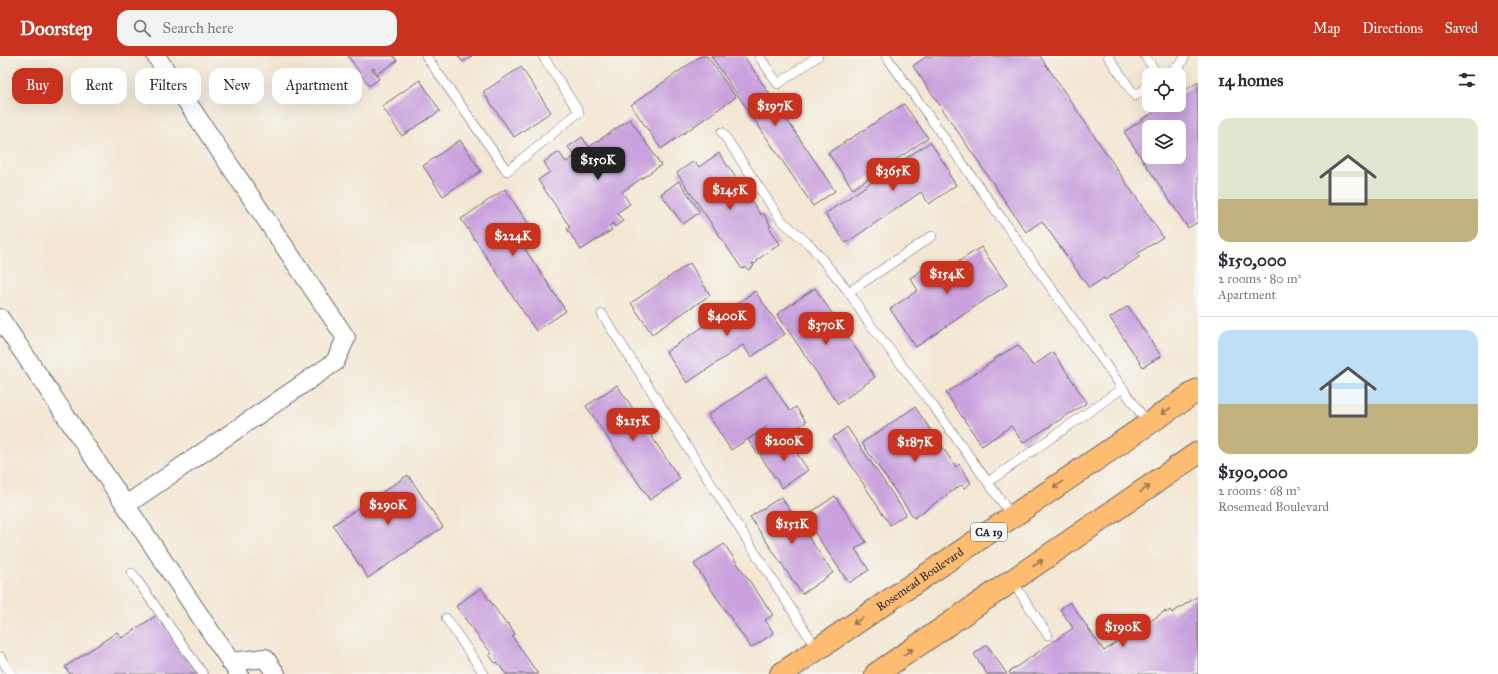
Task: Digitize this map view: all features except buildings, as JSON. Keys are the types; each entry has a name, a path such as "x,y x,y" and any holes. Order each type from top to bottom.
{"main road":[{"name":"Rosemead Boulevard","path":"781,674 1198,390"},
{"path":"876,674 1198,453"}],"street":[{"path":"126,505 335,362 346,338 156,56"},
{"path":"0,318 234,668 265,658 276,674"}],"lane":[{"path":"426,56 507,171 579,112 543,56"},
{"path":"759,56 778,84 818,56"},
{"path":"886,56 1148,424"},
{"path":"1108,56 1135,96 1142,91"},
{"path":"1145,56 1153,68"},
{"path":"1176,68 1181,64 1185,56"},
{"path":"722,132 781,220 811,246 849,292 866,319 934,407 1012,516"},
{"path":"849,292 932,236"},
{"path":"602,314 817,649"},
{"path":"988,482 1123,388"},
{"path":"132,573 203,674"},
{"path":"1012,580 1048,635"},
{"path":"446,618 484,674"},
{"path":"0,657 12,674"}]}
